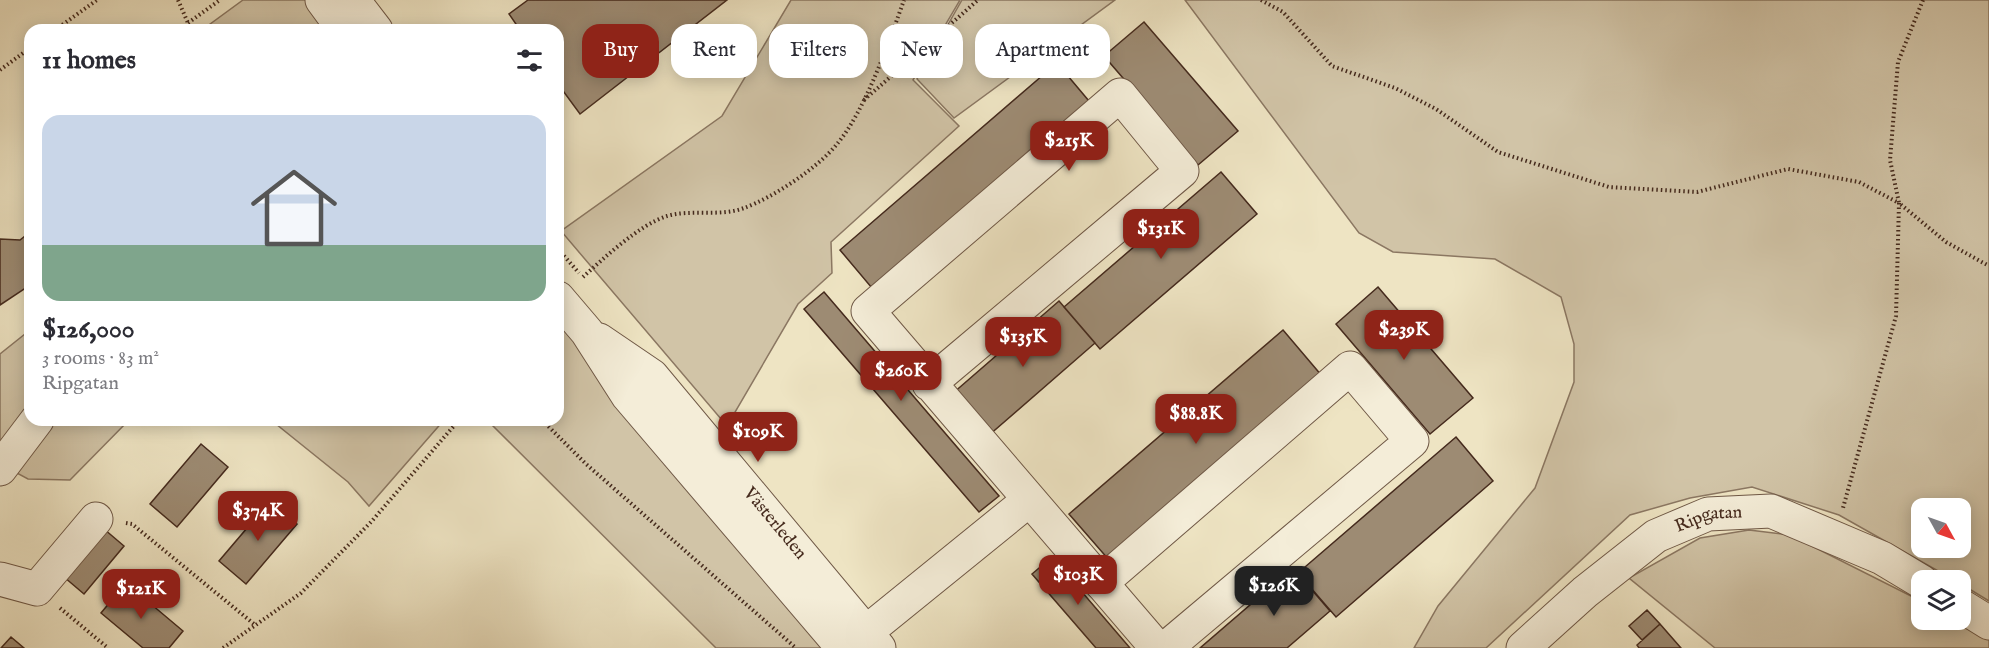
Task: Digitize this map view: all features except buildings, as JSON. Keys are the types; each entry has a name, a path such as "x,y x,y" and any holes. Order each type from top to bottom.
{"street":[{"path":"322,0 340,24"},
{"path":"353,0 371,24"},
{"path":"929,384 1182,171 1120,95 868,311 929,384 1157,648"},
{"name":"Västerleden","path":"564,306 587,332 652,376 859,644"},
{"path":"1101,583 1350,368 1412,441 1166,648"},
{"path":"0,469 32,426"},
{"path":"859,644 1029,500"},
{"name":"Ripgatan","path":"1523,648 1585,592 1656,536 1708,514 1771,511 1882,558 1911,575"},
{"path":"0,579 37,590 96,519"},
{"path":"1971,611 1989,622"}],"path":[{"path":"63,24 97,0"},
{"path":"178,0 188,23 220,0"},
{"path":"564,295 616,246 667,216 743,209 774,194 808,170 837,144 862,102 904,0"},
{"path":"862,102 978,0"},
{"path":"1261,0 1283,12 1332,66 1395,88 1436,109 1498,152 1609,187 1696,192 1788,169 1859,182 1899,203 1946,242 1989,266"},
{"path":"1833,538 1859,455 1896,316 1899,203 1890,160 1898,62 1923,0"},
{"path":"0,70 24,52"},
{"path":"222,648 301,593 371,522 454,426"},
{"path":"548,426 586,464 796,648"},
{"path":"96,519 132,524 254,624"},
{"path":"37,590 108,648"}],"shaded area":[{"path":"243,0 308,0 326,24 210,24"},
{"path":"791,0 960,0 946,24 880,24 880,78 914,78 913,80 959,126 831,242 832,273 798,304 727,426 564,235 564,229 722,116 745,78 757,78 757,57 769,37 769,78 868,78 868,24 777,24"},
{"path":"962,0 1115,0 1082,24 975,24 975,78 1009,78 954,118 917,79 963,78 963,24 948,24"},
{"path":"1185,0 1989,0 1989,601 1971,590 1971,570 1936,570 1915,558 1971,558 1971,498 1911,498 1911,556 1839,515 1752,487 1690,498 1630,515 1486,648 1414,648 1438,606 1535,488 1574,382 1574,344 1561,297 1495,259 1393,252 1359,233"},
{"path":"564,320 830,648 716,648 493,426 564,426"},
{"path":"24,335 24,426 123,426 70,480 28,479 0,464 0,354"},
{"path":"278,426 439,426 369,506 348,482"},
{"path":"1749,530 1790,535 1911,596 1911,630 1971,630 1971,627 1989,636 1989,648 1715,648 1629,578 1700,538"}]}
